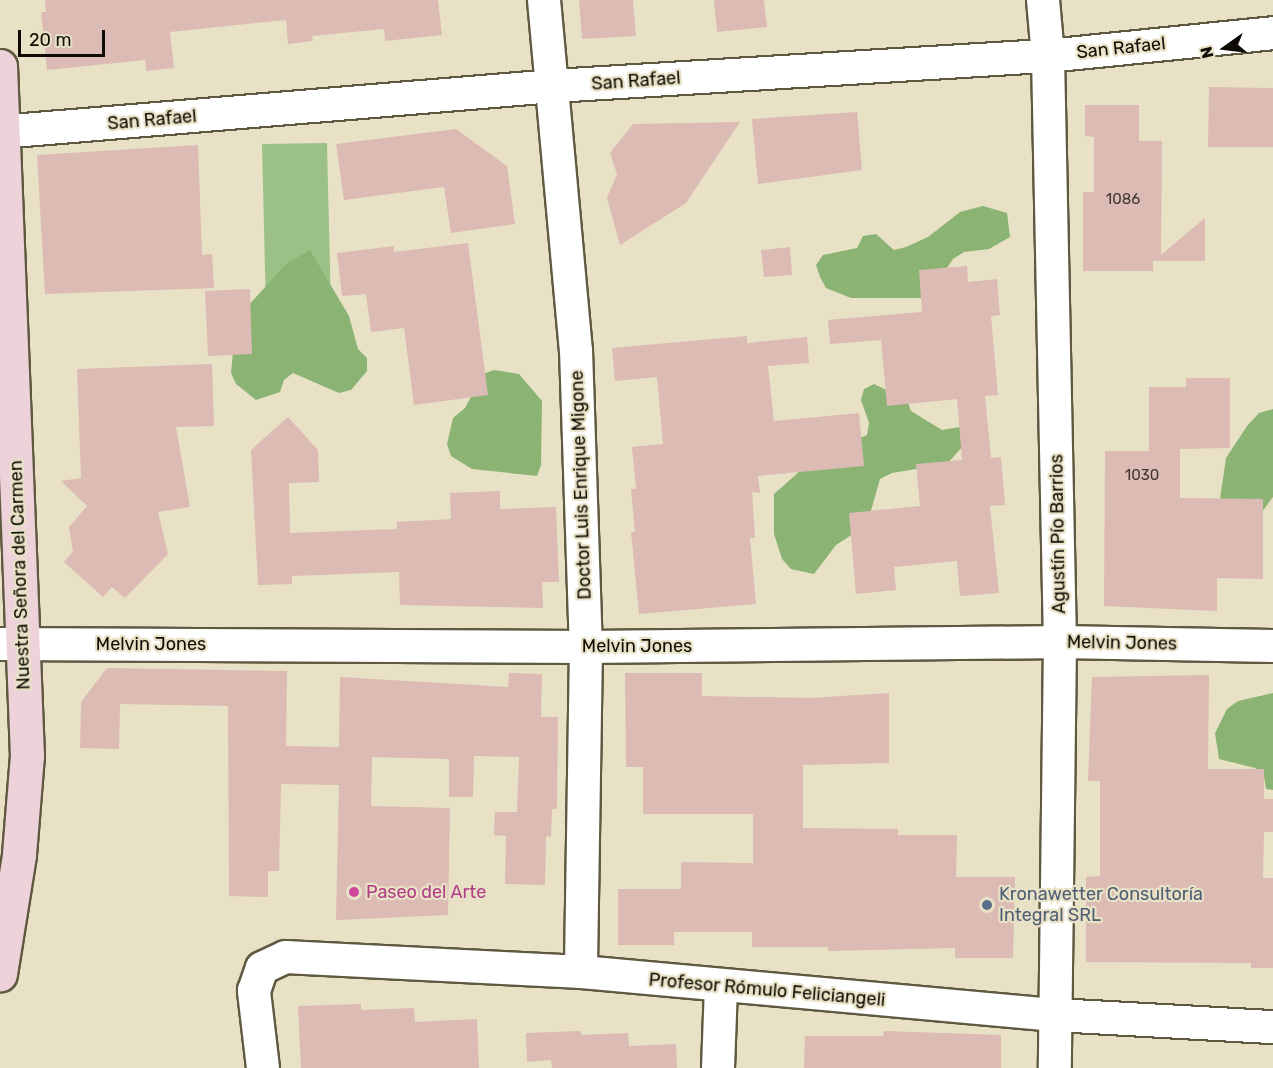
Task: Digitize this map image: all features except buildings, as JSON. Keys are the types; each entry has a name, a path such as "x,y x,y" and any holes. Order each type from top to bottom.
{"street":[{"name":"Doctor Luis Enrique Migone","path":"544,0 554,86 576,350 586,647 581,972"},
{"name":"Agustín Pío Barrios","path":"1043,0 1048,56 1060,642 1055,1068"},
{"name":"San Rafael","path":"2,132 554,86 1048,56 1273,33"},
{"name":"Nuestra Señora del Carmen","path":"0,66 11,643 27,755 19,855 0,974"},
{"name":"Melvin Jones","path":"11,643 586,647 1060,642 1273,646"},
{"name":"Profesor Rómulo Feliciangeli","path":"263,1068 254,991 262,968 286,957 581,972 1056,1015 1273,1027"},
{"path":"718,1068 721,986"}],"green space":[{"path":"327,143 331,310 266,311 262,144"},
{"path":"983,206 1007,213 1010,237 989,249 964,252 953,259 927,298 851,298 826,288 820,277 816,265 823,255 857,248 863,236 876,234 894,250 906,247 928,237 960,212"},
{"path":"310,250 349,316 358,349 367,358 367,371 351,390 339,393 293,373 284,380 280,392 256,400 236,384 231,373 236,319 287,263"},
{"path":"494,370 519,374 542,401 541,465 537,476 472,469 451,456 447,444 453,418 465,408 483,374"},
{"path":"874,384 907,400 911,411 942,430 966,426 971,437 947,464 892,473 880,479 867,525 836,545 814,574 791,569 782,559 774,534 774,494 817,456 867,435 869,423 861,400 864,389"},
{"path":"1273,409 1273,497 1262,512 1220,499 1226,458 1247,426 1259,413"},
{"path":"1273,693 1273,790 1266,789 1264,776 1255,768 1219,759 1215,733 1227,709 1238,701"}],"place":[{"name":"Paseo del Arte","path":"354,892"},
{"name":"Kronawetter Consultoría Integral SRL","path":"987,905"}]}
